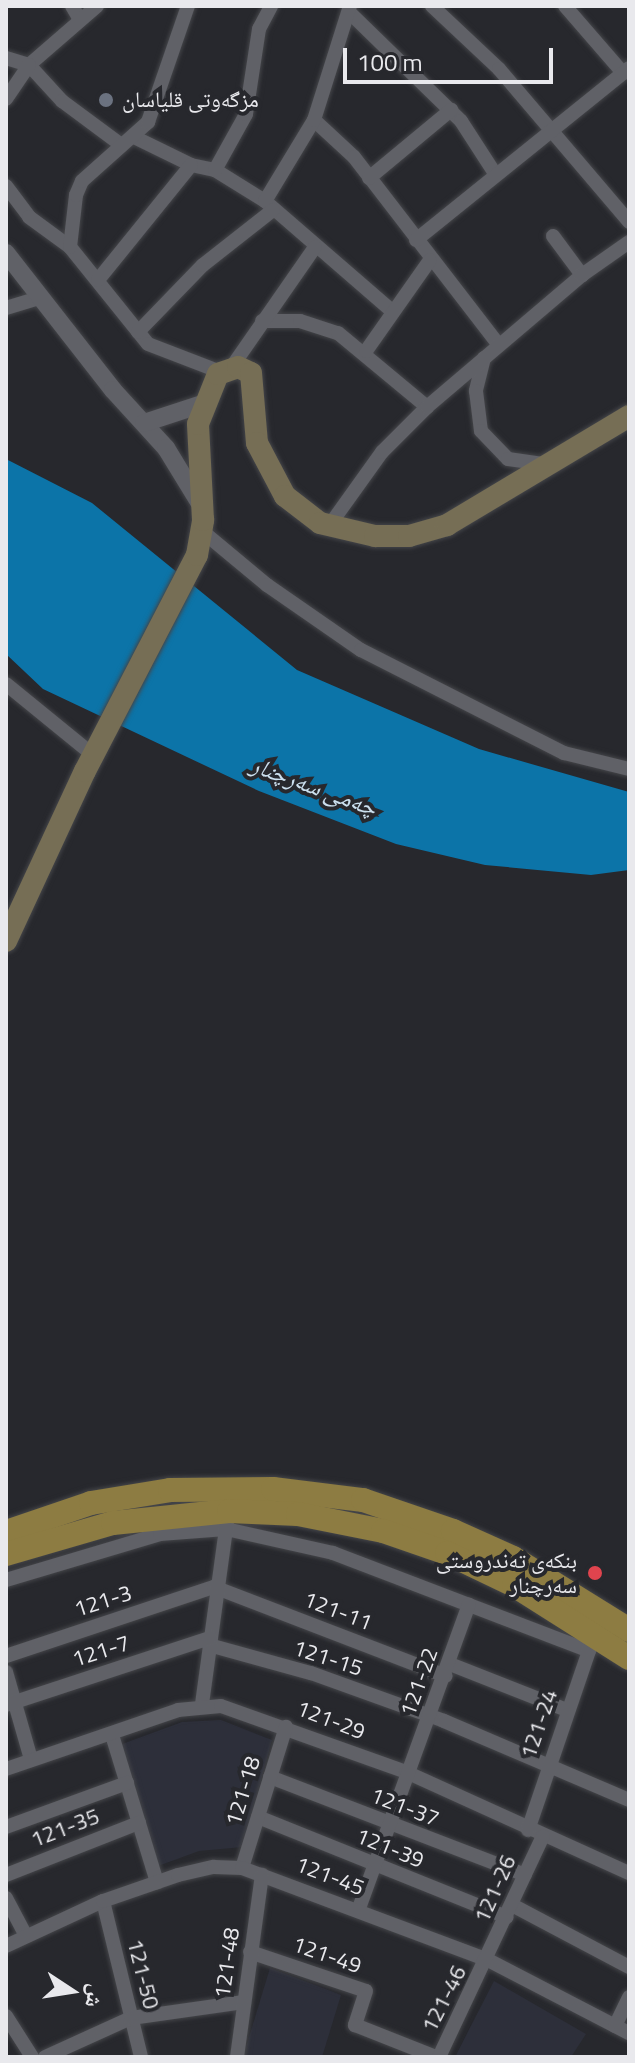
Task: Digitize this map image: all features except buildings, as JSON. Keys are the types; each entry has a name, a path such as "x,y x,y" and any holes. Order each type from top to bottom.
{"main road":[{"path":"6,941 95,751 194,561 202,531 198,429 202,404 226,370 244,368 253,376 255,434 270,475 299,510 329,526 394,537 437,529 629,416"},
{"path":"6,1532 91,1503 170,1490 273,1489 363,1500 513,1558 629,1630"},
{"path":"6,1554 113,1523 227,1520 298,1514 383,1531 491,1574 592,1643 629,1658"},
{"path":"6,1524 33,1522"}],"street":[{"path":"72,6 80,20"},
{"path":"6,99 29,65 97,6"},
{"path":"70,247 82,181 120,144 136,138 161,91 188,6"},
{"path":"215,170 246,114 259,29 271,6"},
{"path":"432,6 474,42 629,222"},
{"path":"416,240 626,70 565,6"},
{"path":"138,332 203,265 269,205 314,120 350,9 451,110 496,175"},
{"path":"6,58 29,65 62,101 120,144"},
{"path":"369,178 451,110"},
{"path":"314,120 369,178 499,345"},
{"path":"136,138 191,165 215,170 269,205 393,312"},
{"path":"98,280 191,165"},
{"path":"6,186 29,217 70,247 156,350 226,370 315,247"},
{"path":"553,236 582,275"},
{"path":"329,526 382,452 427,407 582,275 629,242"},
{"path":"6,253 174,458 202,507"},
{"path":"366,351 430,260"},
{"path":"6,308 41,297"},
{"path":"262,321 322,326 366,351 427,407"},
{"path":"484,358 476,391 481,431 508,459 549,464"},
{"path":"144,423 202,404"},
{"path":"202,531 267,585 361,650 564,753 629,769"},
{"path":"6,684 95,751"},
{"path":"6,1769 202,1704 214,1587 227,1520"},
{"path":"6,1580 160,1534 227,1520 333,1553 469,1604 592,1643"},
{"name":"121-3","path":"6,1656 214,1587"},
{"name":"121-11","path":"214,1587 567,1710"},
{"name":"121-22","path":"358,1911 406,1772 448,1670 469,1604"},
{"name":"121-7","path":"11,1704 209,1642"},
{"name":"121-15","path":"209,1642 311,1673 549,1762 629,1800"},
{"name":"121-24","path":"528,1830 592,1643"},
{"path":"6,1672 11,1704 31,1759"},
{"name":"121-29","path":"202,1704 286,1727 406,1772 528,1830 629,1873"},
{"name":"121-18","path":"242,1868 286,1727"},
{"path":"112,1735 157,1882"},
{"name":"121-37","path":"270,1777 525,1875"},
{"path":"6,1827 127,1783"},
{"name":"121-39","path":"258,1817 374,1866 510,1911 629,1967"},
{"name":"121-35","path":"6,1875 139,1823"},
{"name":"121-26","path":"488,1960 543,1836"},
{"name":"121-45","path":"6,1946 25,1934 157,1882 214,1867 242,1868 488,1960 629,2033"},
{"name":"121-48","path":"237,2057 262,1875"},
{"path":"6,1898 25,1934"},
{"name":"121-50","path":"103,1901 141,2057"},
{"name":"121-49","path":"250,1952 366,1991 355,2025 437,2057"},
{"name":"121-46","path":"437,2057 488,1960"},
{"path":"615,2026 629,1997"},
{"path":"45,2057 131,2018 244,2002"},
{"path":"6,2016 10,2032 32,2057"}],"shaded area":[{"path":"221,1720 272,1740 243,1847 199,1851 158,1866 117,1746 182,1722"},
{"path":"270,1968 341,1995 322,2057 243,2057"},
{"path":"494,1981 586,2034 571,2057 455,2057"}],"water":[{"name":"چەمی سەرچنار","path":"6,459 92,503 297,670 479,749 629,792 629,870 591,875 485,865 396,844 259,791 43,689 6,654"}],"place":[{"name":"مزگەوتی قلیاسان","path":"106,100"},
{"name":"بنکەی تەندروستی سەرچنار","path":"595,1573"}]}
